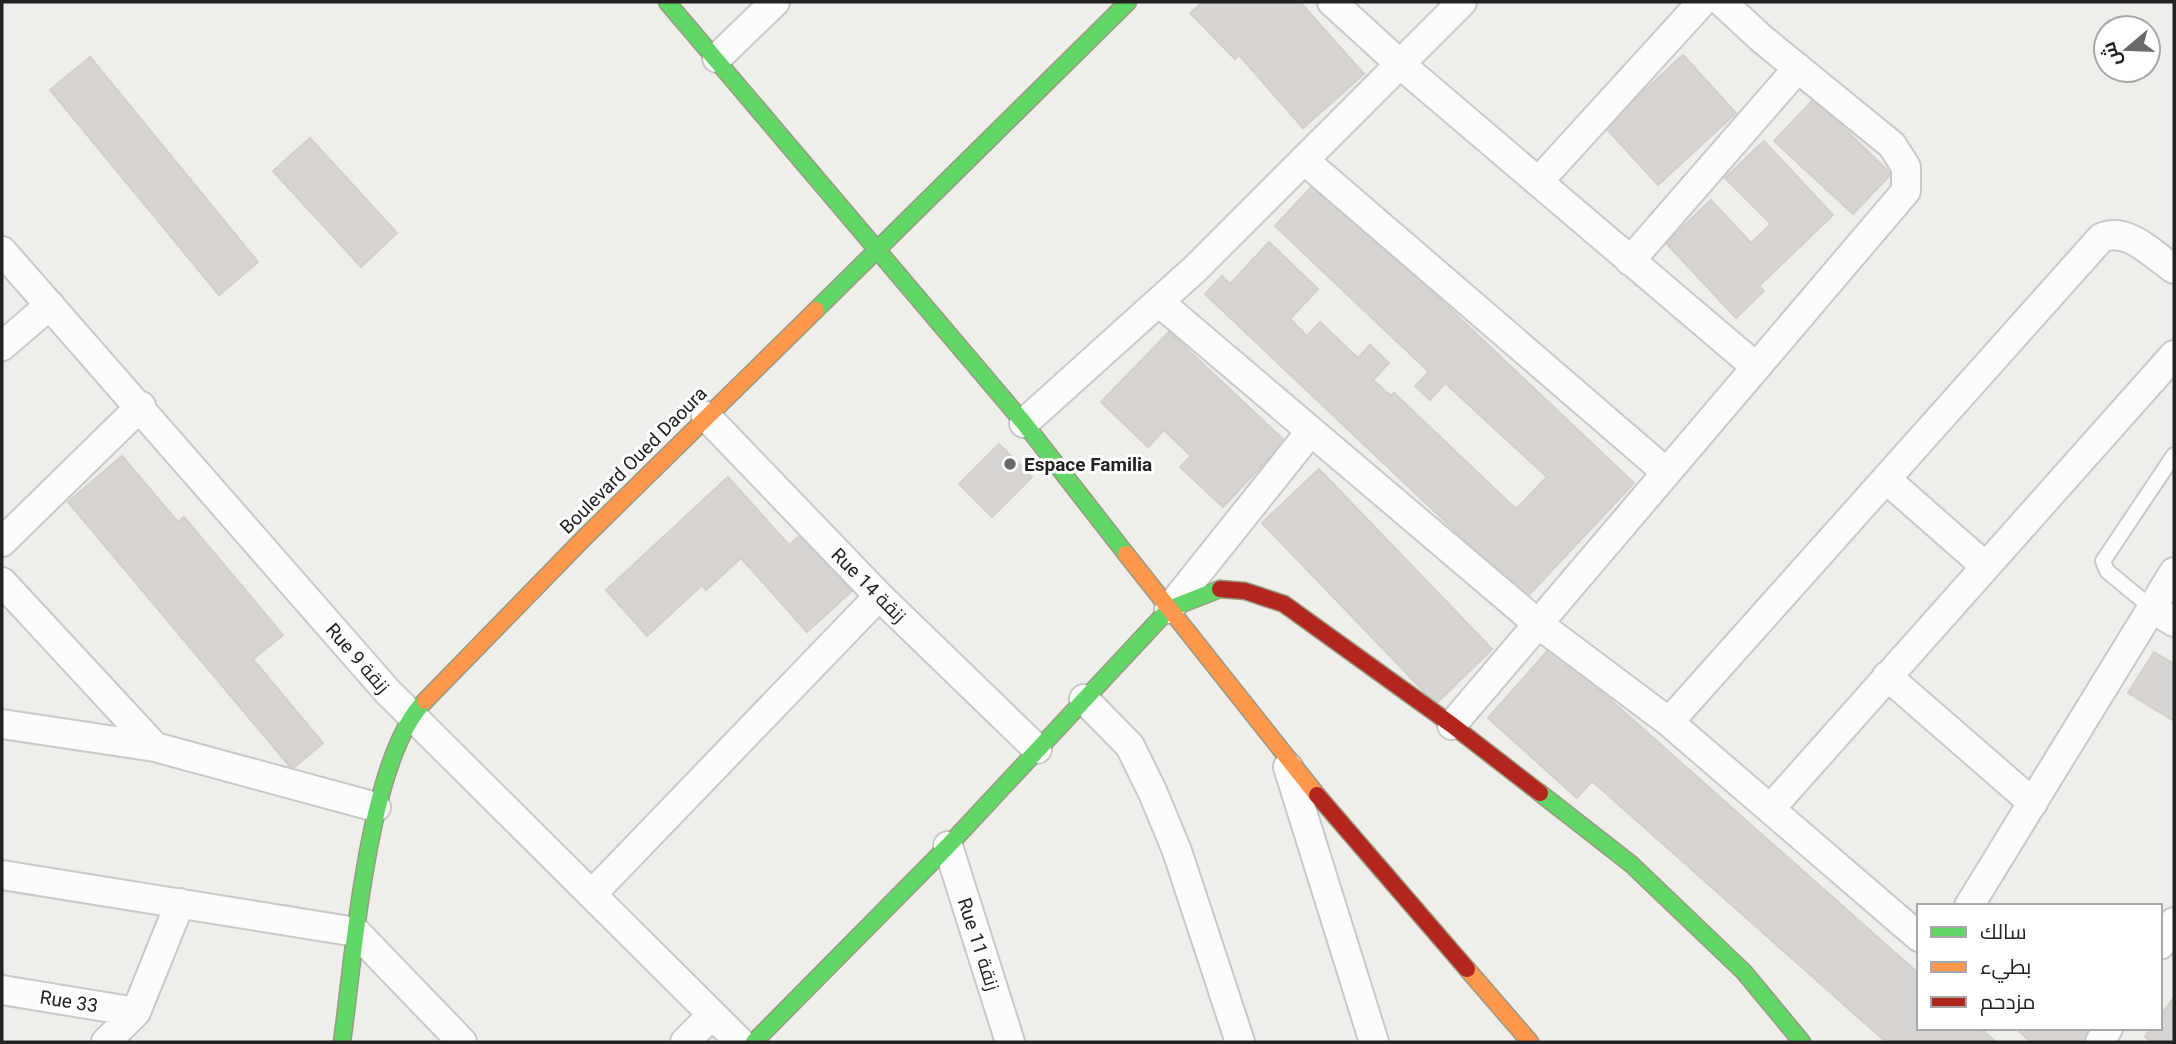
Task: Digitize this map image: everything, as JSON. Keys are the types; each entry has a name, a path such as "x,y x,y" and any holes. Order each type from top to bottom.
{"street":[{"path":"667,2 1024,424 1286,759 1530,1042"},
{"path":"717,58 775,2"},
{"name":"Boulevard Oued Daoura","path":"342,1042 376,807 410,716 706,416 1128,2"},
{"path":"1332,2 1538,183 1756,367"},
{"path":"1024,424 1158,302 1462,2"},
{"path":"1538,183 1702,2"},
{"path":"1452,725 1906,191 1906,167 1892,145 1722,2"},
{"path":"1630,261 1798,68"},
{"path":"1304,160 1666,472"},
{"path":"1669,722 2101,239 2113,233 2123,234 2174,269"},
{"name":"Rue 9 زنقة","path":"2,251 141,406 410,716 593,893 740,1042"},
{"path":"1158,302 1536,623 1669,722 1917,935"},
{"path":"2,346 50,305"},
{"path":"1771,808 2174,355"},
{"path":"2,542 141,406"},
{"name":"Rue 14 زنقة","path":"706,416 879,596 1037,750"},
{"path":"754,1042 948,846 1169,609 1311,432"},
{"path":"1886,479 1985,566"},
{"path":"1970,904 2033,803 2164,615 2174,572"},
{"path":"2,582 155,747"},
{"path":"1169,609 1222,589 1245,590 1284,604 1452,725 1631,864 1744,972 1802,1042"},
{"path":"593,893 879,596"},
{"path":"1887,676 2033,803"},
{"path":"1084,699 1130,746 1153,793 1177,851 1240,1042"},
{"path":"2,724 155,747 376,807"},
{"path":"1286,759 1374,1042"},
{"name":"Rue 11 زنقة","path":"948,846 1010,1042"},
{"path":"2,875 356,932 462,1042"},
{"path":"106,1042 136,1012 180,903"},
{"path":"2162,942 2174,922"},
{"name":"Rue 33","path":"2,990 136,1012"},
{"path":"685,1042 712,1015"}],"lane":[{"path":"2164,615 2107,571 2103,561 2174,455"}],"building":[{"path":"1203,2 1300,2 1364,74 1303,128 1239,55 1235,59 1190,13"},
{"path":"1683,55 1736,113 1658,185 1605,127"},
{"path":"90,57 258,262 219,295 50,90"},
{"path":"1814,99 1891,174 1853,214 1774,141"},
{"path":"310,138 397,233 361,267 273,171"},
{"path":"1764,141 1833,215 1759,286 1764,291 1736,318 1666,243 1711,200 1751,243 1771,224 1725,178"},
{"path":"1316,182 1634,483 1526,598 1205,294 1222,276 1230,284 1269,242 1318,289 1290,319 1307,336 1320,322 1358,358 1370,345 1389,363 1373,380 1391,396 1394,393 1516,509 1547,477 1445,383 1430,400 1415,386 1429,372 1275,226"},
{"path":"1169,332 1285,441 1223,507 1180,467 1191,456 1164,430 1148,447 1101,402"},
{"path":"999,444 1032,477 992,517 959,484"},
{"path":"122,456 178,522 184,517 283,635 253,659 323,743 292,769 68,502"},
{"path":"1319,469 1492,649 1436,704 1262,523"},
{"path":"728,477 789,545 802,534 852,591 807,632 741,558 706,590 702,585 647,636 606,590"},
{"path":"1551,647 1917,972 1917,1030 1982,1030 1996,1042 1886,1042 1592,781 1577,798 1488,718"},
{"path":"2154,652 2174,664 2174,721 2128,693"},
{"path":"2172,1000 2174,1042 2153,1042 2145,1037 2150,1030 2162,1030 2162,1013"},
{"path":"2017,1030 2095,1030 2085,1042 2031,1042"}],"traffic: fast":[{"path":"667,2 1024,423 1126,554"},
{"path":"816,310 1128,2"},
{"path":"754,1042 948,846 1169,609 1220,589"},
{"path":"342,1042 358,912 376,812 389,767 405,729 425,701"},
{"path":"1540,793 1631,864 1744,972 1802,1042"}],"traffic: slow":[{"path":"425,701 586,536 816,310"},
{"path":"1126,554 1317,795"},
{"path":"1467,969 1530,1042"}],"traffic: jam":[{"path":"1220,589 1245,591 1284,604 1452,725 1540,793"},
{"path":"1317,795 1467,969"}],"place":[{"name":"Espace Familia","path":"1010,464"}]}
